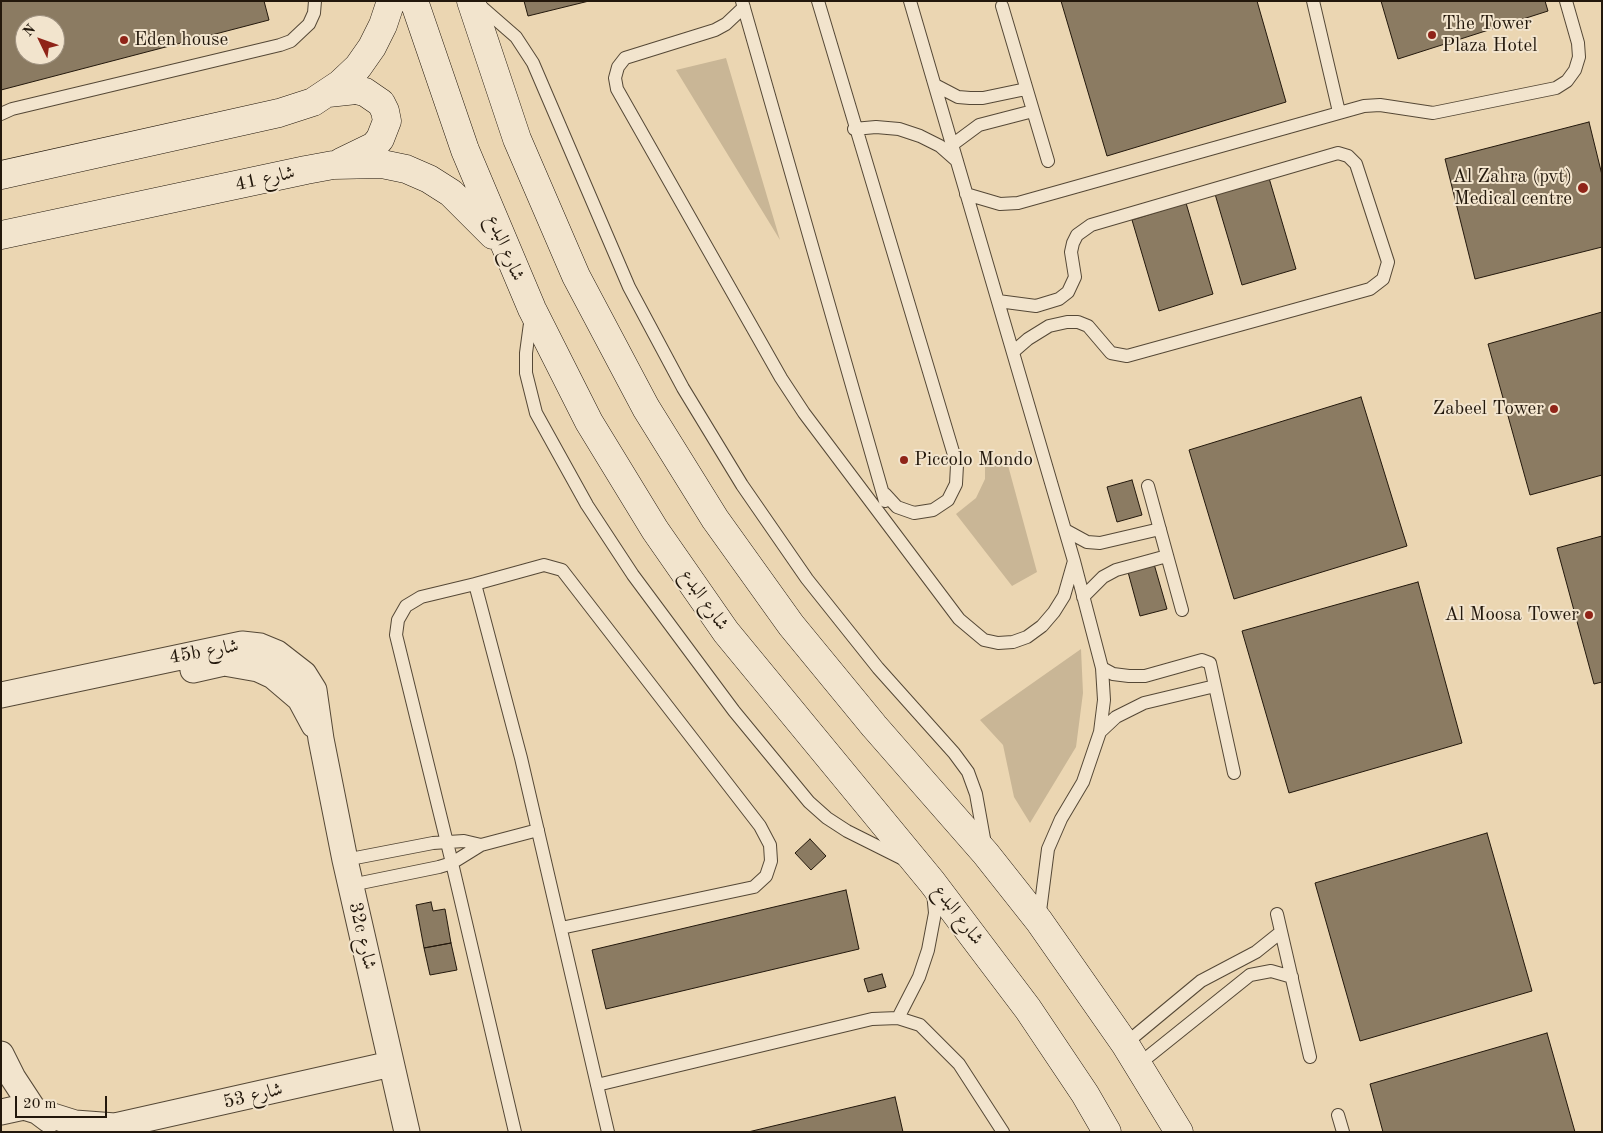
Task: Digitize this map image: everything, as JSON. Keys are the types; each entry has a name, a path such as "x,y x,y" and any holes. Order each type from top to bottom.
{"main road":[{"path":"1,175 279,113 313,102 328,94 358,67 372,47 383,25 390,1"},
{"name":"شارع البدع","path":"414,1 465,150 504,247 589,422 660,538 726,632 926,875 1028,1008 1085,1094 1107,1132"},
{"path":"473,1 517,139 576,276 646,408 715,519 791,625 874,726 986,854 1039,921 1132,1054 1179,1132"},
{"path":"328,94 356,90 365,92 381,103 387,121 380,139 374,146 333,166"},
{"name":"شارع 41","path":"1,235 333,166 382,164 406,169 429,179 451,193 469,209 504,247"}],"street":[{"name":"45b شارع","path":"1,695 242,644 260,646 277,653 304,674 314,690 321,739"},
{"name":"45b شارع","path":"1,712 224,663 258,669 288,687 300,699 321,739"},
{"name":"32c شارع","path":"321,739 345,860 407,1132"},
{"path":"1,1054 12,1078 36,1111 47,1117 56,1132"},
{"name":"شارع 53","path":"1,1112 14,1108 36,1111 75,1124 109,1129 392,1064"}],"lane":[{"path":"1,114 21,107 280,45 291,41 309,24 314,13 315,1"},
{"path":"473,1 516,37 533,63 629,286 683,388 742,485 819,594 878,668 954,753 968,772 976,794 986,854"},
{"path":"818,1 854,129 957,465 956,484 948,500 932,510 914,513 897,507 885,494"},
{"path":"910,1 1074,561 1102,668 1104,700 1100,732 1083,782 1061,819 1048,850 1039,921"},
{"path":"1313,1 1339,112"},
{"path":"966,194 1000,204 1018,202 1364,106 1380,105 1433,114 1556,88 1567,81 1575,70 1579,57 1578,43 1566,1"},
{"path":"743,4 885,494 888,525"},
{"path":"743,4 726,24 715,30 625,58 618,67 615,78 617,88 790,392 959,619 984,640 998,643 1020,640 1042,626 1064,596 1074,561"},
{"path":"1002,6 1048,161"},
{"path":"935,85 958,96 970,98 983,98 1026,88"},
{"path":"952,145 979,125 1033,111"},
{"path":"854,129 876,127 913,134 940,146 957,161"},
{"path":"998,301 1036,306 1059,299 1068,292 1075,277 1071,252 1072,243 1090,225 1338,153 1348,156 1356,164 1388,262 1383,279 1370,289 1127,356 1111,353 1088,326 1078,322 1067,322 1049,326 1028,338 1013,352"},
{"path":"532,308 526,353 526,373 536,413 588,504 633,575 734,711 809,802 826,818 847,832 926,875 935,913 928,950 919,977 898,1018"},
{"path":"1148,486 1182,610"},
{"path":"1065,530 1087,542 1100,543 1160,529"},
{"path":"1083,597 1092,586 1116,570 1167,556"},
{"path":"515,1132 447,841 396,635 398,620 406,606 421,597 544,565 562,570 760,826 770,845 771,861 766,876 754,887 561,928"},
{"path":"475,584 538,830 608,1132"},
{"path":"1102,668 1113,674 1145,676 1202,660 1210,663 1234,773"},
{"path":"1100,732 1116,717 1144,703 1215,686"},
{"path":"351,884 425,871 452,863 481,845 538,830"},
{"path":"345,860 447,841 464,841 481,845"},
{"path":"1277,914 1310,1057"},
{"path":"1132,1054 1201,981 1256,952 1281,932"},
{"path":"1132,1054 1250,975 1271,971 1292,977"},
{"path":"597,1086 872,1019 898,1018 920,1025 959,1064 1003,1132"},
{"path":"1338,1115 1343,1132"}],"shaded area":[{"path":"726,58 780,240 676,70"},
{"path":"1006,458 1037,572 1012,586 956,514 976,498 985,479 985,465"},
{"path":"1081,649 1083,693 1076,747 1030,823 1014,797 1003,745 980,720"}],"building":[{"name":"Eden house","path":"1,1 264,1 269,20 1,90"},
{"path":"524,1 589,1 528,16"},
{"path":"1061,1 1257,1 1286,102 1107,156"},
{"name":"The Tower Plaza Hotel","path":"1381,1 1545,1 1548,11 1398,59"},
{"path":"1589,122 1602,175 1602,247 1475,279 1445,159"},
{"path":"1269,178 1296,269 1242,285 1215,194"},
{"path":"1186,203 1213,294 1159,311 1132,220"},
{"name":"Zabeel Tower","path":"1602,312 1602,475 1530,495 1488,344"},
{"path":"1361,397 1407,546 1234,599 1189,450"},
{"path":"1132,480 1142,515 1117,522 1107,487"},
{"name":"Al Moosa Tower","path":"1602,536 1602,682 1594,684 1557,548"},
{"path":"1154,564 1167,609 1140,616 1128,572"},
{"path":"1418,582 1462,743 1289,793 1242,631"},
{"path":"1487,833 1532,991 1360,1041 1315,883"},
{"path":"810,839 826,856 811,870 795,853"},
{"path":"846,890 859,949 606,1009 592,950"},
{"path":"431,902 433,911 445,909 451,943 424,948 416,905"},
{"path":"451,943 457,970 430,975 424,948"},
{"path":"882,974 886,987 868,992 864,979"},
{"path":"1547,1033 1575,1132 1383,1132 1370,1084"},
{"path":"895,1097 903,1132 748,1132"}],"place":[{"name":"The Tower Plaza Hotel","path":"1432,35"},
{"name":"Eden house","path":"124,40"},
{"name":"Al Zahra (pvt) Medical centre","path":"1583,188"},
{"name":"Zabeel Tower","path":"1554,409"},
{"name":"Piccolo Mondo","path":"904,460"},
{"name":"Al Moosa Tower","path":"1589,615"}]}
